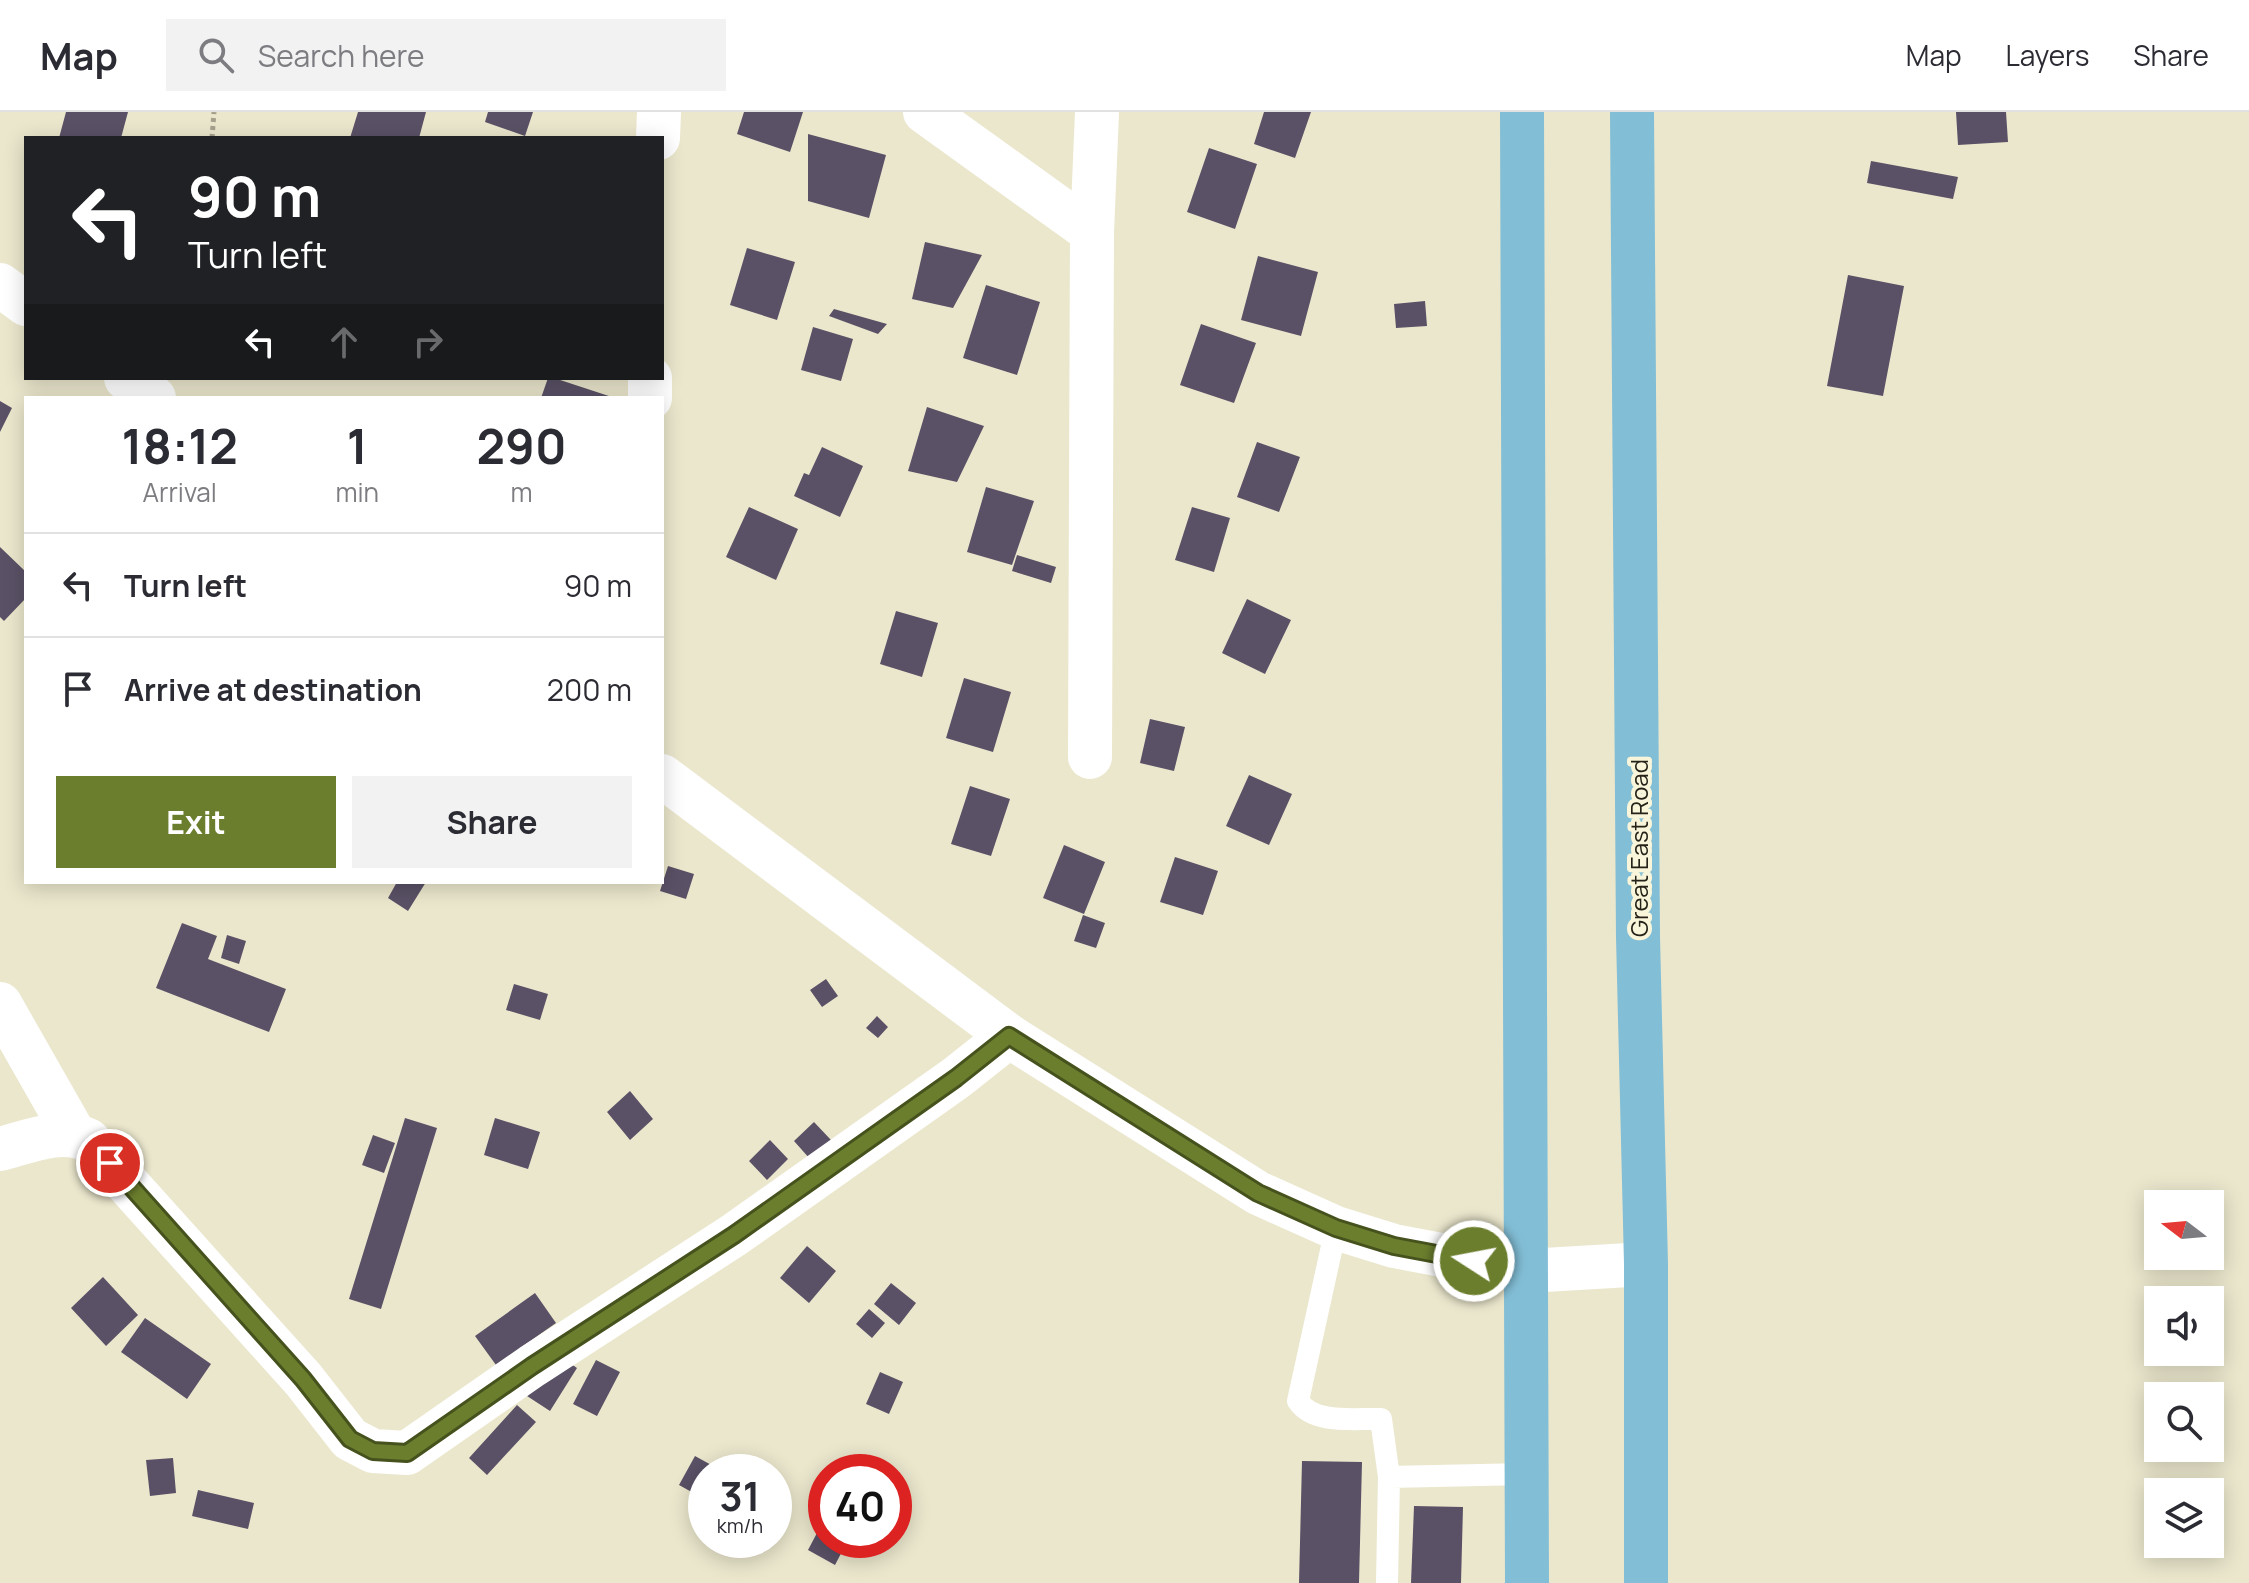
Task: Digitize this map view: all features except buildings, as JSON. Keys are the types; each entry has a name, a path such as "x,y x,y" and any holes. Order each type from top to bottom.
{"main road":[{"path":"1522,112 1527,1583"},
{"name":"Great East Road","path":"1632,112 1638,937 1646,1264 1646,1583"}],"street":[{"path":"658,136 659,112"},
{"path":"925,112 1092,232"},
{"path":"1090,757 1092,232 1097,112"},
{"path":"0,285 24,303"},
{"path":"129,380 151,396"},
{"path":"664,777 1009,1036 1258,1193 1336,1228 1394,1246 1527,1271 1646,1264"},
{"path":"0,1004 74,1134"},
{"path":"0,1149 58,1135 74,1134 88,1140 303,1379 350,1439 373,1451 407,1453 532,1366 734,1235 956,1078 1009,1036"}],"lane":[{"path":"1336,1228 1298,1401 1305,1411 1315,1416 1381,1419 1389,1477 1387,1583"},
{"path":"1389,1477 1527,1474"}],"path":[{"path":"212,136 214,112"}],"route":[{"path":"110,1163 303,1379 350,1439 373,1451 407,1453 532,1366 734,1235 956,1078 1009,1036 1258,1193 1336,1228 1394,1246 1474,1261"}]}
